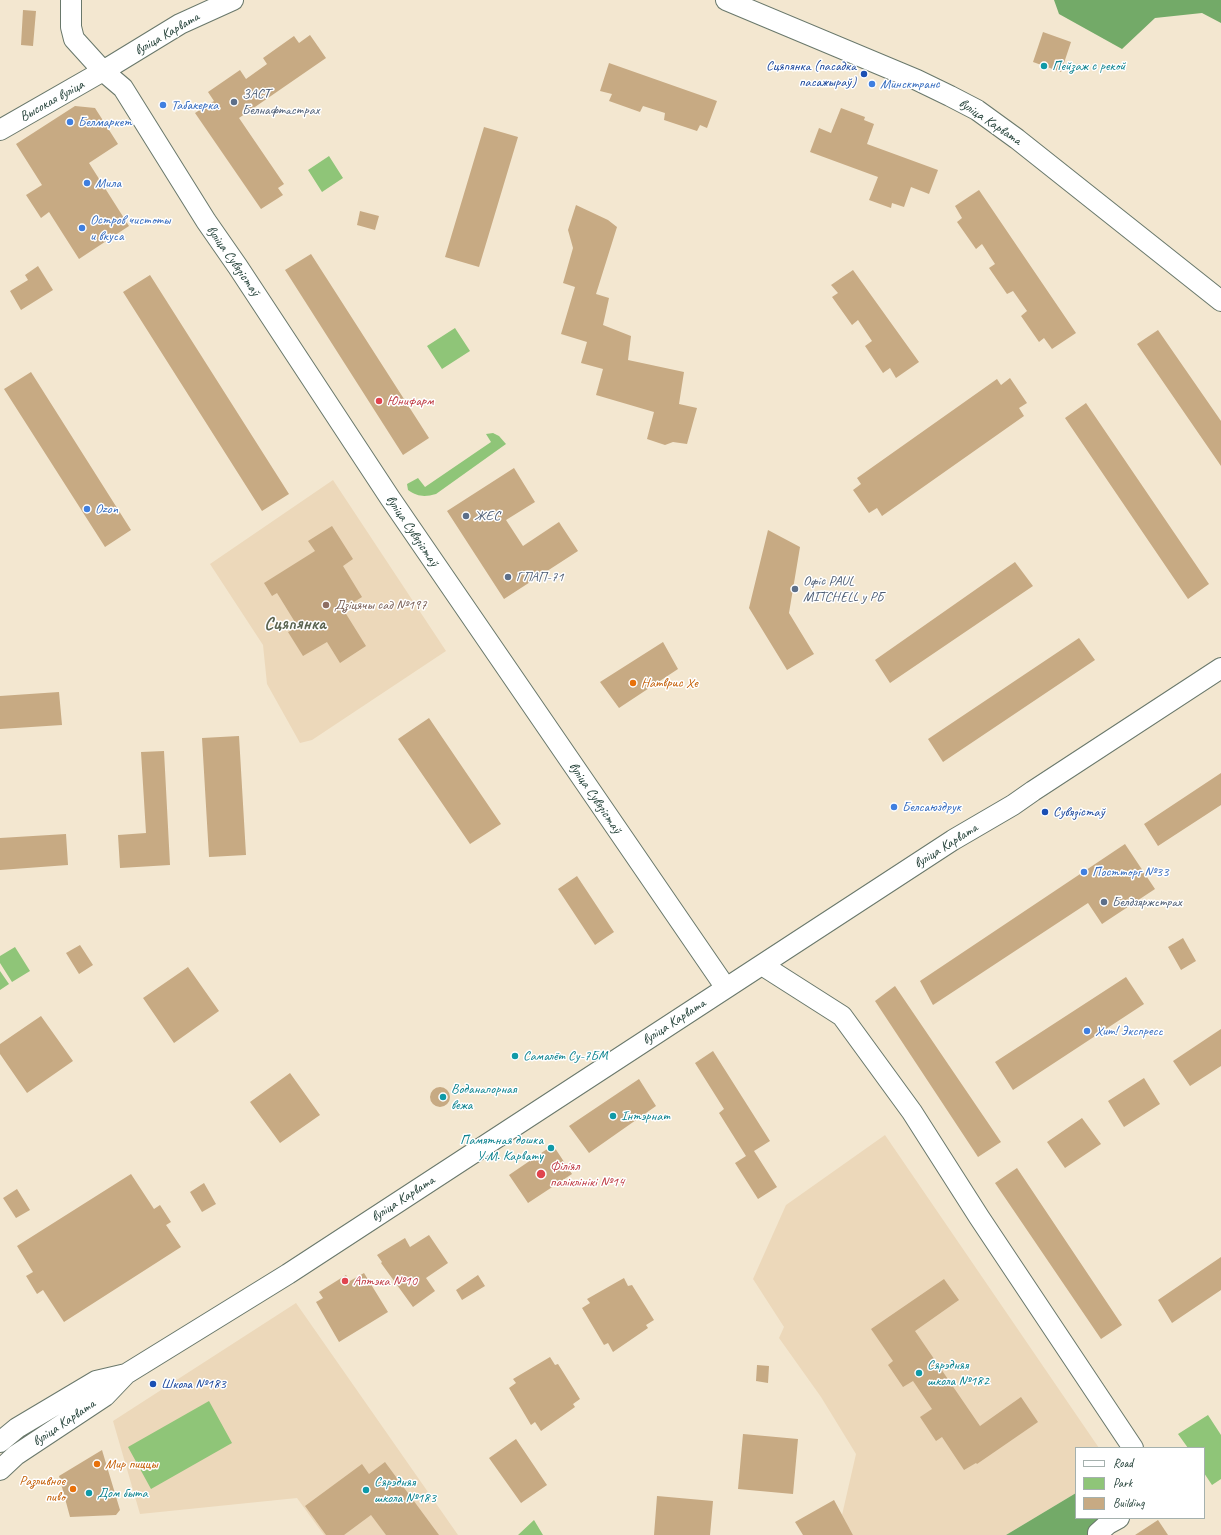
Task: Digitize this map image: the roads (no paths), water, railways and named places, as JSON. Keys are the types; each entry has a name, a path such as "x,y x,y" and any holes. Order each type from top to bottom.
{"street":[{"name":"вуліца Сувязістаў","path":"72,0 71,27 74,39 103,72 123,88 206,222 238,267 390,498 726,988"},
{"name":"вуліца Карвата","path":"103,72 180,24 233,0"},
{"name":"вуліца Карвата","path":"726,0 917,80 976,110 1012,135 1221,301"},
{"name":"Высокая вуліца","path":"0,130 103,72"},
{"name":"вуліца Карвата","path":"0,1470 16,1454 105,1396 126,1374 295,1270 953,840 1013,806 1033,791 1221,668"},
{"path":"762,965 842,1016 912,1112 975,1210 1132,1447"},
{"name":"вуліца Карвата","path":"0,1442 17,1428 96,1381 126,1374"},
{"path":"1098,1535 1108,1524 1117,1519"}],"place":[{"name":"Пейзаж с рекой","path":"1044,66"},
{"name":"Сцяпянка (пасадка пасажыраў)","path":"864,74"},
{"name":"Минсктранс","path":"872,84"},
{"name":"ЗАСТ Белнафтастрах","path":"234,102"},
{"name":"Табакерка","path":"163,105"},
{"name":"Белмаркет","path":"70,122"},
{"name":"Мила","path":"87,183"},
{"name":"Остров чистоты и вкуса","path":"82,228"},
{"name":"Юнифарм","path":"379,401"},
{"name":"Ozon","path":"87,509"},
{"name":"ЖЕС","path":"466,516"},
{"name":"ГПАП-71","path":"508,577"},
{"name":"Офіс PAUL MITCHELL у РБ","path":"795,589"},
{"name":"Дзіцячы сад №197","path":"326,605"},
{"name":"Натврис Хе","path":"633,683"},
{"name":"Белсаюздрук","path":"894,807"},
{"name":"Сувязістаў","path":"1045,812"},
{"name":"Постторг №33","path":"1084,872"},
{"name":"Белдзяржстрах","path":"1104,902"},
{"name":"Хит! Экспресс","path":"1087,1031"},
{"name":"Самалёт Су-7БМ","path":"515,1056"},
{"name":"Воданапорная вежа","path":"443,1097"},
{"name":"Інтэрнат","path":"613,1116"},
{"name":"Памятная дошка У.М. Карвату","path":"551,1148"},
{"name":"Філіял паліклінікі №14","path":"541,1174"},
{"name":"Аптэка №10","path":"345,1281"},
{"name":"Сярэдняя школа №182","path":"919,1373"},
{"name":"Школа №183","path":"153,1384"},
{"name":"Мир пиццы","path":"97,1464"},
{"name":"Разливное пиво","path":"73,1489"},
{"name":"Сярэдняя школа №183","path":"366,1490"},
{"name":"Дом быта","path":"89,1493"}],"district":[{"name":"Сцяпянка","path":"295,624"}]}
